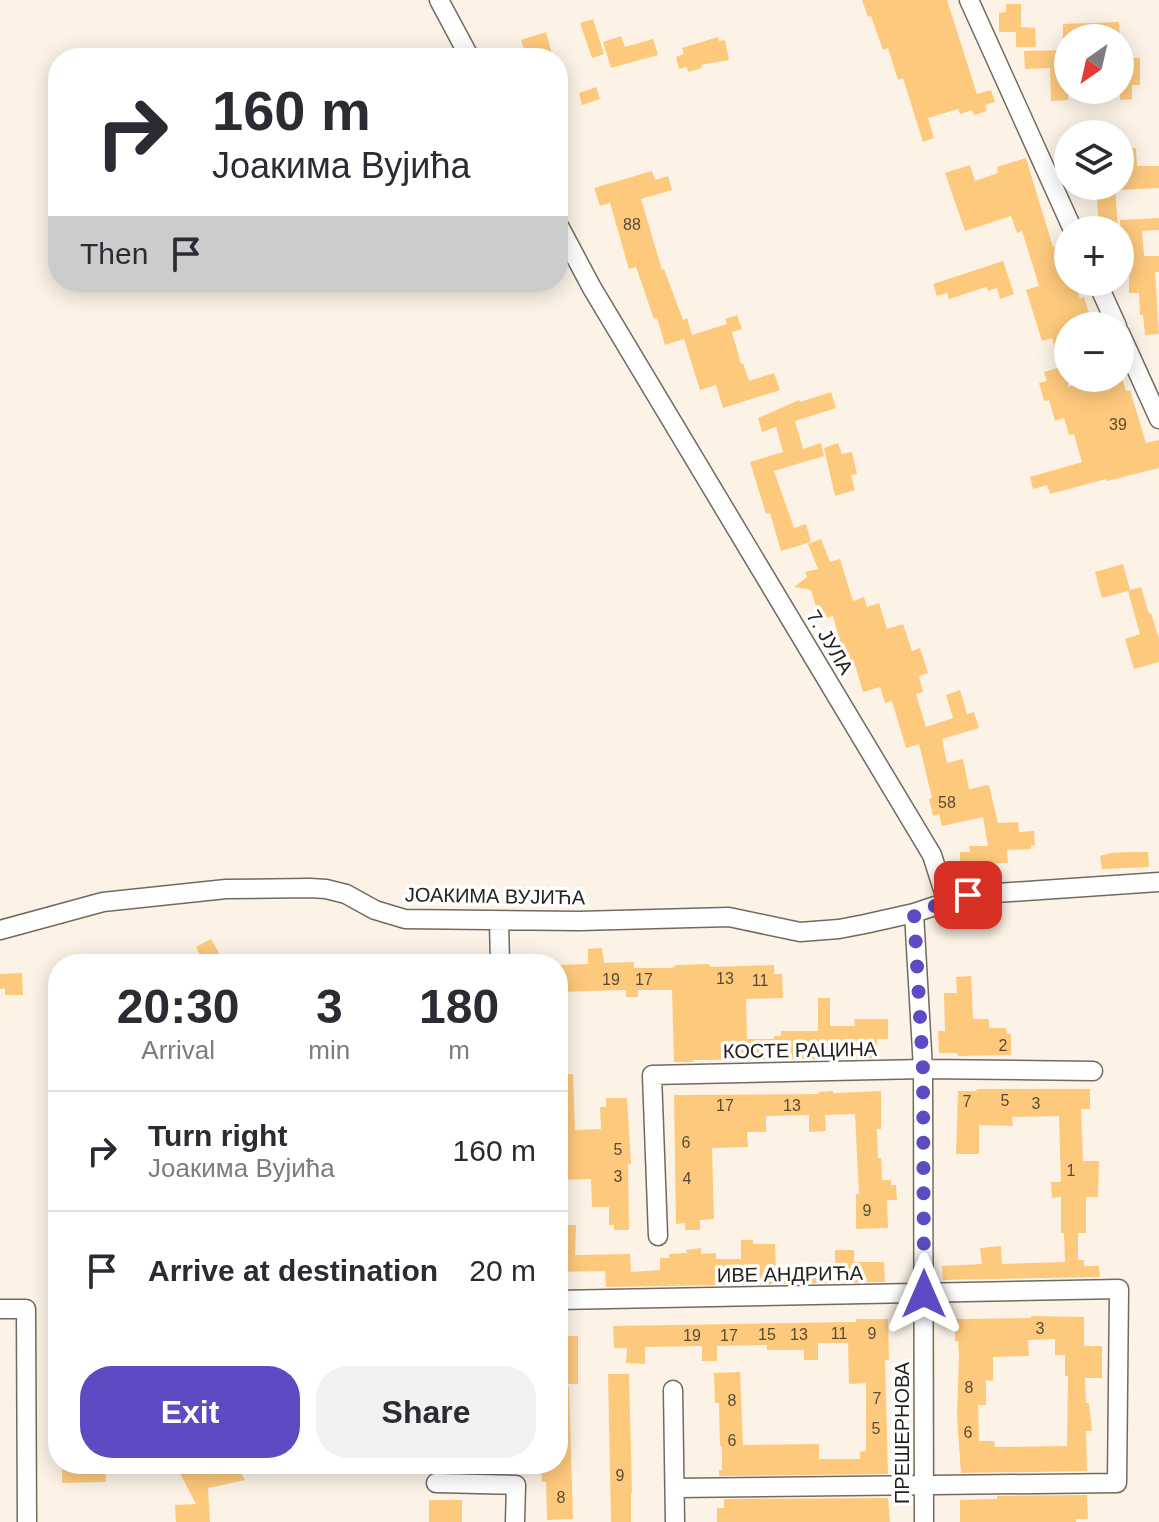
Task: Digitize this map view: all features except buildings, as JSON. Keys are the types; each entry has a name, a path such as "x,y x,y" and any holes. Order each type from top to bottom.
{"street":[{"path":"439,0 465,48"},
{"path":"969,0 1067,216"},
{"name":"7. ЈУЛА","path":"568,243 592,288 932,855 947,902"},
{"path":"1134,364 1159,419"},
{"path":"947,902 968,895 1159,882"},
{"name":"ЈОАКИМА ВУЈИЋА","path":"0,930 103,902 226,889 326,889 346,894 375,910 405,919 579,921 729,917 800,932 839,929 914,913 947,902"},
{"name":"ПРЕШЕРНОВА","path":"914,913 923,1069 924,1522"},
{"path":"499,921 500,954"},
{"name":"КОСТЕ РАЦИНА","path":"658,1236 652,1075 923,1069 1093,1071"},
{"name":"ИВЕ АНДРИЋА","path":"568,1300 1119,1289 1117,1483 924,1484"},
{"path":"0,1309 26,1309 27,1522"},
{"path":"673,1390 675,1522"},
{"path":"436,1483 516,1485 515,1522"},
{"path":"675,1488 924,1484"}],"route":[{"path":"924,1294 923,1069 914,913 968,895"}]}
